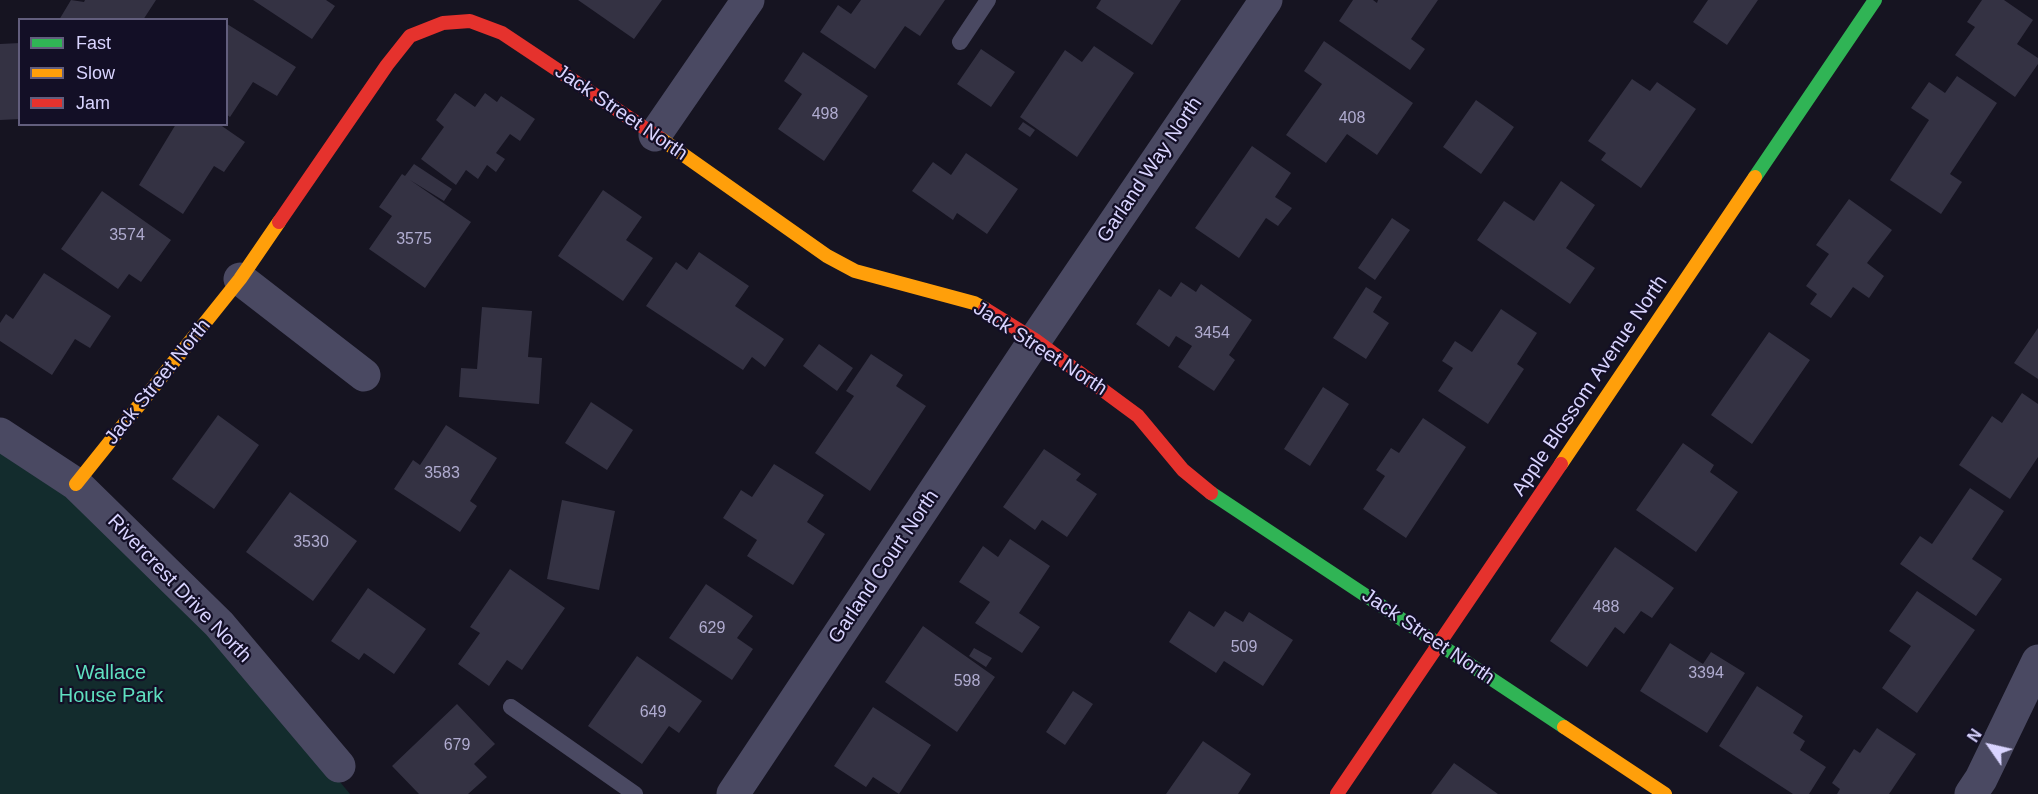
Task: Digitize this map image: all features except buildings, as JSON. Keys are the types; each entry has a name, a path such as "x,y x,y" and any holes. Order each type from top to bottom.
{"street":[{"path":"655,135 748,0"},
{"name":"Garland Way North","path":"1035,340 1266,0"},
{"name":"Apple Blossom Avenue North","path":"1337,794 1875,0"},
{"name":"Jack Street North","path":"76,484 240,279 387,65 410,36 443,23 470,21 502,33 655,135 827,256 874,277 974,303 1035,340 1138,416 1183,470 1205,489 1665,794"},
{"path":"240,279 364,375"},
{"name":"Garland Court North","path":"733,794 1035,340"},
{"name":"Rivercrest Drive North","path":"0,434 76,484 219,624 339,766"},
{"path":"1971,794 1986,769 2038,661"}],"lane":[{"path":"960,42 988,0"},
{"path":"511,707 635,794"}],"green space":[{"name":"Wallace House Park","path":"0,440 138,557 291,723 350,794 0,794"}],"traffic: fast":[{"path":"1755,177 1875,0"},
{"path":"1211,493 1564,727"}],"traffic: slow":[{"path":"661,139 827,256 855,271 974,303 985,309"},
{"path":"1561,464 1755,177"},
{"path":"76,484 240,279 279,222"},
{"path":"1564,727 1665,794"}],"traffic: jam":[{"path":"279,222 387,65 410,36 443,23 470,21 502,33 661,139"},
{"path":"985,309 1035,340 1138,416 1183,470 1211,493"},
{"path":"1337,794 1561,464"}]}
